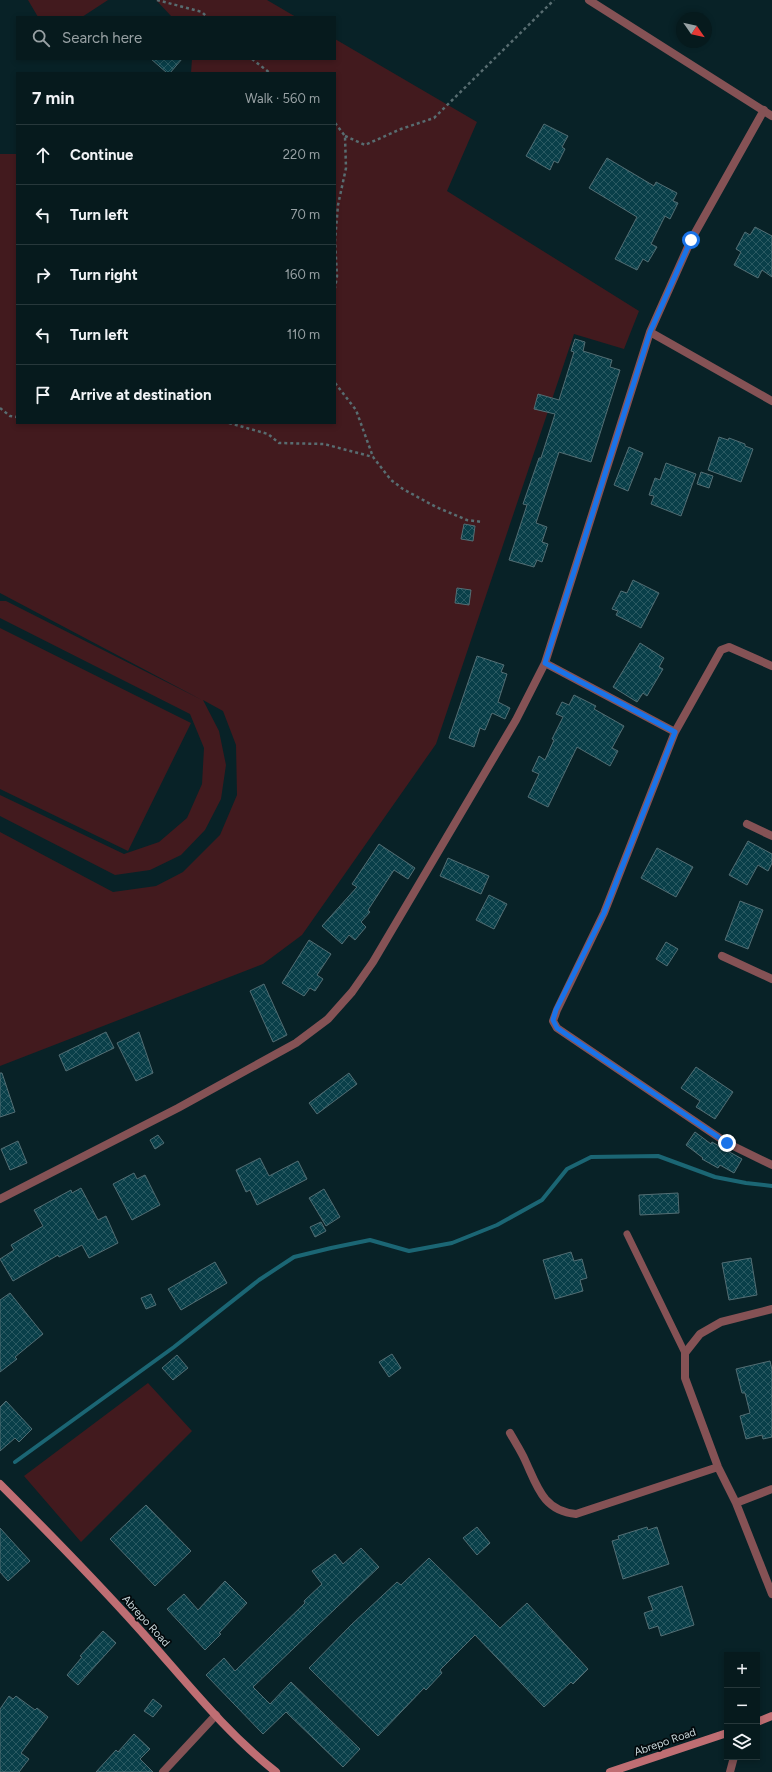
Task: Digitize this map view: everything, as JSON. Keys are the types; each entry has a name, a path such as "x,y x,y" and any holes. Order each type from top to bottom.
{"main road":[{"name":"Abrepo Road","path":"0,1484 126,1615 216,1715 244,1744 276,1772"},
{"path":"760,1721 772,1716"},
{"name":"Abrepo Road","path":"610,1772 724,1734"}],"street":[{"path":"589,0 772,116"},
{"path":"0,1199 178,1108 296,1043 328,1019 352,992 373,962 516,720 545,663 650,332 691,240 764,110"},
{"path":"650,332 772,400"},
{"path":"772,666 729,647 721,650 675,732 604,913 556,1010 553,1020 557,1028 727,1143 772,1165"},
{"path":"545,663 675,732"},
{"path":"747,824 772,836"},
{"path":"722,956 772,979"},
{"path":"772,1309 721,1322 700,1334 685,1353 685,1378 718,1467 736,1503 772,1594"},
{"path":"510,1433 542,1497 565,1513 576,1514 718,1467"},
{"path":"736,1503 772,1490"},
{"path":"163,1772 216,1715"},
{"path":"730,1772 733,1760"}],"lane":[{"path":"627,1234 685,1353"}],"path":[{"path":"157,0 202,12 206,16"},
{"path":"344,136 365,145 401,129 434,118 554,0"},
{"path":"253,60 269,72"},
{"path":"336,124 344,136 346,168 338,205 336,229"},
{"path":"336,258 336,282"},
{"path":"336,384 356,410 373,457 391,480 403,489 442,510 467,520 482,522"},
{"path":"0,408 10,416 16,417"},
{"path":"233,424 268,434 279,443 324,444 373,457"}],"shaded area":[{"path":"28,0 108,0 84,16 37,16"},
{"path":"156,0 267,0 294,16 171,16"},
{"path":"336,40 477,122 447,191 639,311 624,349 574,334 436,744 302,935 263,964 0,1066 0,832 113,892 156,886 183,872 220,835 237,795 236,745 223,711 203,700 219,731 226,765 221,799 205,830 181,855 150,870 115,875 0,816 0,795 124,854 159,842 187,818 202,784 204,748 190,714 0,618 0,601 6,601 202,700 0,593 0,154 16,154 16,424 336,424 336,72 191,72 192,60 336,60"},
{"path":"0,628 191,723 128,851 0,789"},
{"path":"148,1383 192,1431 81,1542 24,1476"}],"building":[{"path":"152,60 181,60 171,72 166,72"},
{"path":"544,124 568,136 562,147 565,149 558,163 554,161 550,170 526,156"},
{"path":"607,158 654,186 656,182 677,193 673,201 678,203 670,219 665,216 651,244 657,247 648,262 643,259 637,270 615,259 637,217 589,188"},
{"path":"755,227 772,236 772,277 762,270 758,278 734,265 741,252 736,249 745,232 750,235"},
{"path":"575,339 585,342 583,351 612,360 610,367 620,370 591,462 559,452 536,523 547,527 542,542 548,544 542,562 537,560 534,567 509,560 527,505 523,504 539,458 541,458 555,414 534,409 538,394 559,400 574,352 571,351"},
{"path":"719,437 728,440 729,438 745,444 745,446 753,449 741,482 708,470"},
{"path":"629,447 643,453 628,491 614,485"},
{"path":"666,463 696,474 681,516 651,504 654,496 649,495 655,478 660,480"},
{"path":"701,472 713,476 709,488 697,484"},
{"path":"464,524 475,526 473,541 461,539"},
{"path":"633,580 659,593 641,628 616,615 618,611 612,609 621,591 627,593"},
{"path":"457,588 471,590 469,605 455,603"},
{"path":"640,643 664,658 659,667 663,669 647,696 643,693 637,702 613,687"},
{"path":"477,656 504,665 501,672 507,674 498,702 510,708 505,719 492,713 485,730 480,728 474,747 449,738"},
{"path":"574,695 596,706 594,709 624,726 612,748 618,751 610,766 577,747 548,807 528,797 539,774 532,771 539,756 545,760 554,740 552,739 563,717 556,714 562,702 569,705"},
{"path":"748,841 772,854 772,863 768,871 758,865 747,885 729,875"},
{"path":"379,844 415,868 408,879 394,870 368,910 370,912 361,922 366,927 355,940 349,935 342,944 322,926 357,887 352,884"},
{"path":"657,848 693,867 676,897 641,878"},
{"path":"448,858 489,876 481,894 440,876"},
{"path":"489,895 507,904 494,929 476,920"},
{"path":"740,901 763,910 748,949 725,940"},
{"path":"309,940 331,954 317,975 323,979 315,991 310,988 304,996 282,983"},
{"path":"666,942 678,949 667,966 656,959"},
{"path":"264,984 287,1035 273,1042 250,991"},
{"path":"106,1032 114,1048 66,1071 59,1055"},
{"path":"139,1032 153,1073 136,1081 117,1043"},
{"path":"696,1067 733,1092 715,1119 696,1107 700,1101 681,1088"},
{"path":"0,1073 2,1073 15,1112 0,1117"},
{"path":"349,1073 357,1084 317,1114 309,1103"},
{"path":"695,1132 711,1144 712,1142 742,1159 734,1173 720,1165 718,1168 702,1159 703,1158 686,1145"},
{"path":"158,1135 164,1143 155,1149 150,1140"},
{"path":"18,1141 27,1163 10,1170 1,1149"},
{"path":"260,1158 269,1176 298,1161 307,1179 257,1205 250,1190 246,1192 236,1170"},
{"path":"134,1173 137,1179 145,1175 160,1205 132,1220 113,1184"},
{"path":"81,1188 98,1220 106,1216 118,1243 89,1258 82,1245 59,1257 58,1255 13,1281 0,1259 14,1250 11,1245 43,1226 34,1210 71,1190 72,1193"},
{"path":"324,1189 340,1217 326,1226 309,1198"},
{"path":"678,1193 679,1213 640,1215 639,1195"},
{"path":"321,1222 326,1231 315,1237 310,1227"},
{"path":"571,1252 574,1261 582,1259 587,1278 580,1280 583,1291 555,1299 543,1260"},
{"path":"751,1258 757,1295 729,1300 722,1263"},
{"path":"215,1262 227,1283 181,1310 168,1289"},
{"path":"10,1293 43,1334 15,1357 17,1359 0,1372 0,1300"},
{"path":"151,1294 156,1305 146,1309 141,1298"},
{"path":"392,1354 401,1368 389,1377 379,1362"},
{"path":"177,1355 188,1368 173,1380 162,1368"},
{"path":"770,1361 772,1370 772,1437 763,1439 762,1435 746,1439 740,1416 750,1413 745,1393 742,1393 736,1369"},
{"path":"6,1401 32,1429 19,1442 15,1438 0,1451 0,1407"},
{"path":"146,1505 191,1551 155,1586 110,1539"},
{"path":"477,1527 490,1543 477,1555 463,1538"},
{"path":"647,1527 648,1530 657,1527 669,1564 623,1579 612,1541 619,1539 618,1536"},
{"path":"0,1528 30,1561 8,1581 0,1572"},
{"path":"361,1548 379,1567 253,1687 270,1704 291,1682 360,1749 343,1767 286,1712 263,1734 206,1675 224,1658 235,1671 305,1603 304,1601 322,1584 312,1571 335,1554 343,1564"},
{"path":"429,1558 500,1628 527,1603 588,1669 573,1684 571,1682 544,1707 475,1635 440,1670 442,1673 426,1690 424,1688 378,1736 309,1668 352,1624 397,1582 401,1585"},
{"path":"225,1581 247,1603 219,1633 221,1634 205,1650 167,1609 184,1594 198,1610"},
{"path":"682,1586 694,1625 661,1636 658,1626 649,1629 644,1613 653,1610 648,1597"},
{"path":"103,1631 116,1643 78,1685 67,1675 82,1657 80,1656"},
{"path":"9,1696 13,1699 16,1696 35,1710 37,1708 48,1717 21,1753 29,1759 19,1772 0,1772 0,1709"},
{"path":"153,1699 162,1706 153,1717 144,1711"},
{"path":"134,1734 150,1749 140,1759 153,1772 96,1772 116,1750 118,1752"}],"waterway":[{"path":"15,1462 174,1347 259,1280 294,1257 370,1240 409,1251 452,1243 497,1225 542,1200 567,1169 591,1157 658,1156 715,1177 772,1186"}],"route":[{"path":"691,240 650,332 545,663 675,732 604,913 556,1010 553,1020 557,1028 727,1143"}]}
